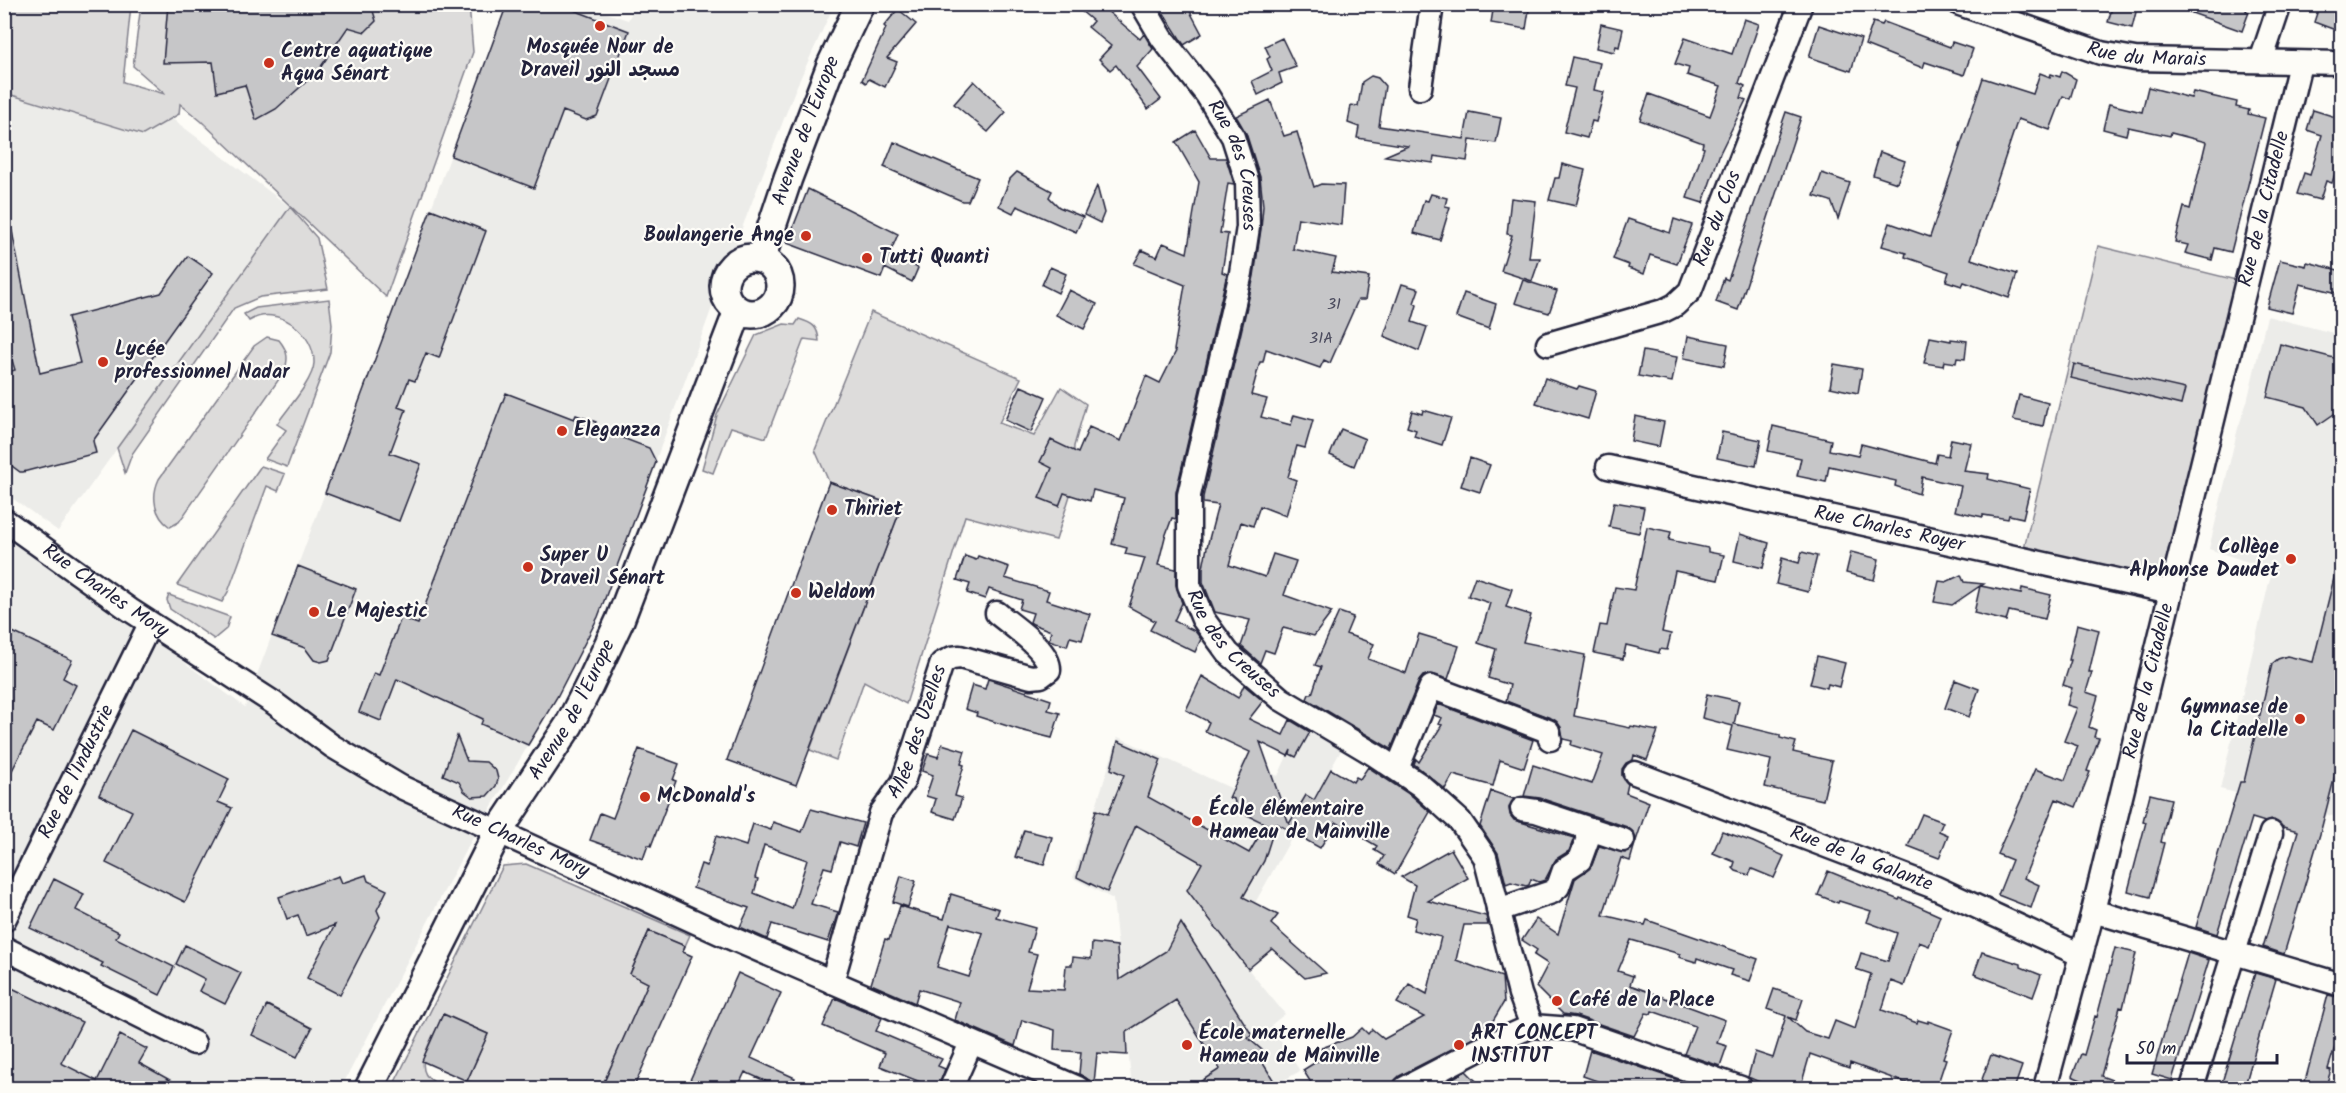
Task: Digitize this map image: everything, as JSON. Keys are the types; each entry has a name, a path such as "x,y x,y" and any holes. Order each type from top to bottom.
{"main road":[{"name":"Avenue de l'Europe","path":"761,259 788,178 831,65 860,4"},
{"path":"744,259 761,259 776,270 779,279 778,297 765,311 747,314 738,311 724,292 725,276 729,268 744,259"},
{"name":"Avenue de l'Europe","path":"369,1089 498,832 569,725 620,620 738,311"}],"street":[{"name":"Rue des Creuses","path":"1142,4 1162,38 1207,95 1233,137 1246,181 1248,227 1241,273 1189,495 1190,585 1203,619 1228,653 1281,699 1397,769 1420,785 1460,821 1485,857 1520,994 1533,1026"},
{"path":"1420,88 1432,4"},
{"name":"Rue du Clos","path":"1548,344 1663,311 1675,305 1690,291 1801,4"},
{"name":"Rue du Marais","path":"1960,4 2101,53 2135,59 2300,64 2342,63"},
{"path":"2260,61 2280,4"},
{"name":"Rue de la Citadelle","path":"2045,1089 2093,910 2300,64"},
{"name":"Rue Charles Royer","path":"1608,467 2171,592"},
{"name":"Rue Charles Mory","path":"4,520 150,624 274,703 332,746 401,787 724,935 1078,1089"},
{"name":"Allée des Uzelles","path":"832,982 881,813 903,782 942,663 960,657 1031,677 1041,676 1049,670 1049,662 1043,652 997,613"},
{"name":"Rue de l'Industrie","path":"4,920 150,624"},
{"path":"1397,769 1431,687 1548,730 1550,740"},
{"name":"Rue de la Galante","path":"1635,773 1934,887 2081,956"},
{"path":"1522,810 1536,811 1623,840"},
{"path":"1498,910 1552,892 1558,887 1564,870 1580,860 1591,830"},
{"path":"2192,1089 2271,832"},
{"path":"2093,910 2342,985"},
{"path":"4,948 194,1043"},
{"path":"1405,1089 1487,1046 1533,1026 1572,1029 1707,1084 1741,1089"},
{"path":"951,1089 971,1044"}],"shaded area":[{"path":"11,4 123,82 290,207 58,531 5,493 4,5"},
{"path":"5,5 131,5 123,82 165,94 133,66 141,5 469,5 473,52 386,297 201,121 180,104 179,114 143,135 5,93"},
{"path":"507,5 583,5 628,20 636,5 834,5 795,90 598,617 557,697 464,853 341,1088 5,1088 4,530 245,707"},
{"path":"290,207 317,238 328,289 260,297 234,308 132,454 125,473 117,448"},
{"path":"2098,246 2236,280 2161,579 2024,548"},
{"path":"329,299 332,324 330,352 287,467 265,459 286,430 277,424 299,395 313,370 313,352 301,332 282,318 260,316 249,321 244,314 256,308"},
{"name":"Collège Alphonse Daudet","path":"2341,301 2341,818 2220,789 2272,570 2209,549 2267,316 2333,333"},
{"path":"871,312 1021,378 999,423 1034,436 1061,387 1086,404 1074,446 1073,486 1056,540 965,516 906,704 864,681 836,760 810,750 901,508 829,482 815,450"},
{"path":"799,319 813,326 819,341 804,339 766,438 731,427 713,473 702,469 717,415 756,335 784,324 795,325"},
{"path":"267,337 279,340 286,352 287,363 284,372 179,522 170,527 157,511 155,492 159,479 254,346"},
{"path":"261,466 285,474 278,491 267,486 228,592 222,602 177,585"},
{"path":"169,595 230,617 226,629 214,639 170,609 167,600"},
{"path":"1302,723 1343,747 1230,947 1285,1014 1271,1025 1300,1071 1270,1088 1132,1088 1113,899 1073,878 1118,737 1233,789 1242,761 1278,776"},
{"path":"526,864 690,935 685,946 649,931 630,974 649,983 601,1088 473,1088 475,1083 467,1081 488,1034 444,1014 426,1050 424,1059 423,1068 426,1075 433,1081 428,1088 392,1088 503,866"}],"building":[{"name":"Centre aquatique Aqua Sénart","path":"168,4 371,4 376,21 365,32 348,27 318,71 276,109 256,120 245,85 217,92 213,62 163,63"},
{"path":"507,4 558,4 629,31 597,116 586,120 563,111 534,188 451,156"},
{"path":"1073,4 1099,4 1140,39 1144,34 1153,49 1137,67 1161,99 1148,109 1116,65 1110,70 1099,59 1111,46 1088,27 1093,21"},
{"path":"1158,4 1186,4 1202,34 1184,45"},
{"path":"1494,4 1530,4 1526,29 1491,23"},
{"path":"2113,4 2138,4 2132,28 2108,22"},
{"path":"2175,4 2248,4 2246,11 2249,12 2242,31 2175,7"},
{"path":"2320,4 2342,10 2342,21 2338,31 2314,22"},
{"path":"898,9 916,24 887,58 897,62 885,87 869,79 866,83 862,80 886,28 884,26"},
{"path":"1744,19 1759,24 1739,83 1745,86 1741,98 1746,100 1720,153 1703,203 1687,198 1704,148 1703,143 1640,120 1649,94 1710,116 1721,86 1687,75 1689,68 1675,64 1685,38 1732,54"},
{"path":"1873,22 1882,25 1884,22 1950,47 1952,42 1973,49 1964,75 1925,62 1923,68 1865,45"},
{"path":"1601,24 1623,29 1619,47 1616,46 1614,52 1596,48"},
{"path":"1819,25 1861,39 1851,71 1809,57"},
{"path":"1282,38 1296,67 1279,73 1282,83 1258,95 1252,81 1272,71 1267,59 1270,57 1265,46"},
{"path":"1572,57 1600,63 1594,90 1604,92 1596,122 1592,121 1587,138 1564,132 1575,88 1565,86"},
{"path":"2062,71 2076,79 2070,99 2063,96 2050,130 2018,119 1971,259 2017,274 2009,298 1964,282 1962,286 1946,281 1949,272 1905,257 1906,253 1882,246 1890,223 1930,237 1983,78 2033,94 2040,73 2050,77 2051,74 2060,77"},
{"path":"1371,76 1378,78 1385,86 1379,126 1464,139 1469,112 1501,118 1496,143 1470,140 1467,161 1434,156 1433,163 1385,156 1408,146 1357,138 1359,127 1348,123 1351,105 1358,106 1362,82"},
{"path":"974,81 1006,112 988,132 954,104"},
{"path":"2148,87 2191,98 2193,92 2237,102 2236,107 2249,110 2248,114 2265,118 2231,252 2215,248 2212,260 2185,253 2188,245 2175,242 2184,207 2190,209 2206,142 2171,133 2170,136 2128,127 2126,135 2103,129 2109,104 2142,112"},
{"path":"1270,100 1284,136 1297,132 1314,187 1321,184 1344,185 1341,225 1298,218 1293,249 1336,258 1332,272 1369,277 1365,300 1358,300 1330,363 1324,360 1320,368 1266,349 1263,362 1260,362 1251,395 1267,399 1261,417 1291,425 1294,415 1313,420 1305,448 1297,446 1288,477 1296,480 1286,516 1260,506 1253,526 1241,522 1229,565 1265,577 1273,554 1296,561 1284,595 1332,612 1314,636 1283,628 1274,653 1265,650 1260,663 1241,646 1250,620 1215,612 1203,582 1207,547 1218,505 1203,503 1203,497 1254,276 1263,206 1260,177 1246,133 1236,116"},
{"path":"2313,110 2342,119 2342,153 2332,183 2326,181 2320,200 2297,194 2304,173 2310,175 2322,135 2307,130"},
{"path":"1786,112 1801,117 1738,310 1716,302 1724,278 1728,280"},
{"path":"1195,130 1211,158 1226,158 1234,184 1228,183 1220,233 1228,234 1222,272 1227,274 1176,492 1176,519 1172,518 1158,565 1176,569 1176,585 1182,603 1174,621 1195,631 1201,639 1195,652 1150,630 1155,621 1129,607 1145,558 1125,554 1127,548 1112,544 1124,498 1093,490 1090,501 1064,493 1059,506 1039,498 1052,468 1040,462 1051,440 1078,453 1089,427 1121,441 1146,376 1160,383 1176,351 1174,350 1185,285 1134,264 1142,250 1157,257 1163,243 1187,253 1199,182 1176,142"},
{"path":"894,142 978,178 968,201 962,201 884,167"},
{"path":"1880,152 1905,161 1897,183 1873,175"},
{"path":"1562,164 1585,170 1576,206 1549,200 1555,178 1559,178"},
{"path":"1017,172 1052,191 1049,197 1059,207 1083,217 1076,232 1017,206 1013,213 999,206 1010,179"},
{"path":"1822,173 1850,183 1838,219 1831,201 1814,196"},
{"path":"1097,186 1104,213 1100,223 1084,215"},
{"path":"808,189 898,234 890,253 918,268 912,282 885,268 881,278 787,243"},
{"path":"1431,194 1447,198 1445,206 1450,207 1440,240 1414,233 1424,200 1428,201"},
{"path":"1511,198 1536,201 1529,258 1540,258 1532,281 1501,271 1512,235 1507,234"},
{"path":"431,209 486,231 439,358 426,353 415,381 409,379 398,407 406,410 390,453 421,464 399,521 325,493"},
{"path":"1628,219 1670,233 1674,219 1692,225 1677,264 1650,255 1644,274 1613,259"},
{"name":"Lycée professionnel Nadar","path":"12,231 40,373 80,363 68,317 161,293 188,256 213,273 93,441 96,453 23,472 4,460 4,373 15,370 4,334 4,232"},
{"path":"2280,260 2306,266 2307,262 2342,271 2342,294 2300,284 2292,313 2267,307"},
{"path":"1050,267 1066,274 1058,293 1042,285"},
{"path":"1523,280 1557,291 1549,313 1515,303"},
{"path":"1402,284 1419,289 1414,303 1417,305 1412,322 1427,327 1419,351 1384,336"},
{"path":"1069,290 1097,304 1084,329 1056,315"},
{"path":"1464,293 1496,304 1489,329 1456,317"},
{"path":"1688,336 1728,344 1724,366 1684,358"},
{"path":"1930,337 1967,341 1965,359 1957,358 1956,363 1944,361 1943,366 1924,363"},
{"path":"2280,344 2342,360 2342,401 2338,415 2334,414 2318,425 2306,407 2267,397"},
{"path":"1643,351 1677,357 1672,382 1638,376"},
{"path":"1834,364 1862,369 1858,393 1830,387"},
{"path":"2074,364 2185,389 2181,405 2071,378"},
{"path":"1545,378 1577,389 1579,386 1596,391 1588,419 1536,403"},
{"path":"1021,386 1046,397 1031,432 1005,420"},
{"name":"Super U Draveil Sénart","path":"506,393 574,419 576,415 596,422 594,427 649,448 656,462 598,617 557,697 528,745 481,724 483,719 397,679 381,721 359,712 374,673 379,675 401,618 418,624"},
{"path":"2019,395 2048,403 2043,426 2013,420"},
{"path":"1423,410 1451,418 1442,445 1414,436 1416,430 1407,427 1412,411 1422,414"},
{"path":"1635,416 1664,422 1659,447 1631,441"},
{"path":"1773,426 1831,440 1829,450 1858,456 1861,444 1935,463 1937,454 1948,456 1951,439 1971,443 1964,471 1989,474 1988,479 2030,489 2023,518 2009,515 2008,519 1983,515 1983,517 1955,511 1961,486 1922,477 1919,494 1895,486 1896,481 1829,466 1826,482 1797,476 1801,458 1768,451"},
{"path":"1341,429 1365,439 1354,466 1330,455"},
{"path":"1722,432 1761,440 1756,466 1717,458"},
{"path":"1470,458 1490,465 1480,492 1461,486"},
{"path":"829,482 901,508 796,785 727,760"},
{"path":"1614,502 1644,507 1639,533 1609,527"},
{"path":"1647,527 1671,532 1669,540 1708,548 1708,552 1724,555 1718,580 1675,571 1662,632 1671,634 1667,650 1660,649 1659,653 1626,645 1623,659 1594,653 1600,625 1607,626 1615,587 1634,590"},
{"path":"1740,534 1769,543 1763,568 1734,561"},
{"path":"1802,552 1817,556 1808,592 1776,584 1782,558 1799,563"},
{"path":"1851,552 1879,559 1874,580 1846,573"},
{"path":"965,556 976,560 978,556 1009,567 1005,578 1049,591 1046,600 1090,614 1082,640 1070,637 1067,646 1049,640 1051,631 1030,622 1033,613 1019,609 1022,600 989,589 985,599 967,593 970,584 957,580"},
{"name":"Le Majestic","path":"298,566 356,589 329,660 321,662 314,660 305,648 272,636"},
{"path":"2336,570 2342,571 2342,748 2320,834 2284,954 2263,947 2298,831 2283,827 2274,820 2265,822 2252,818 2217,934 2196,927 2240,782 2244,782 2272,664 2287,656 2313,662"},
{"path":"1961,575 1964,582 1984,584 1981,586 2021,594 2022,588 2051,595 2045,619 2009,611 2006,621 1974,613 1980,586 1952,605 1934,602 1939,581 1946,582"},
{"path":"1475,577 1512,589 1506,607 1531,615 1523,642 1585,655 1574,716 1630,728 1631,726 1658,731 1647,760 1634,755 1633,760 1626,763 1622,769 1622,776 1628,784 1626,793 1649,802 1636,841 1633,832 1627,827 1540,798 1524,796 1533,765 1592,784 1603,755 1571,745 1572,741 1563,739 1561,727 1553,719 1506,701 1510,685 1488,678 1496,649 1478,643 1490,603 1468,596"},
{"path":"1339,612 1353,617 1346,634 1374,644 1368,659 1406,673 1419,634 1459,646 1448,679 1430,674 1423,676 1419,681 1391,749 1307,699 1309,694 1312,694 1321,667 1315,665"},
{"path":"2077,624 2099,630 2086,692 2098,696 2089,727 2096,730 2094,737 2099,738 2087,771 2090,772 2076,807 2056,799 2024,878 2039,885 2031,908 1998,895 2012,860 1997,854 2035,769 2065,780 2078,746 2064,741 2077,708 2067,705 2072,688 2063,685 2071,660 2069,660"},
{"path":"4,628 72,660 63,678 76,685 54,730 37,722 4,786"},
{"path":"1817,656 1845,663 1839,687 1828,684 1827,688 1810,684"},
{"path":"1202,676 1238,698 1244,685 1263,701 1249,719 1283,735 1290,720 1310,732 1296,757 1290,754 1291,750 1288,756 1260,742 1289,824 1306,795 1314,800 1331,769 1353,782 1356,777 1360,779 1368,767 1412,796 1430,812 1395,874 1379,864 1384,856 1374,850 1377,846 1336,822 1320,848 1276,823 1264,861 1243,897 1278,915 1271,924 1326,973 1305,978 1272,949 1248,969 1187,890 1202,863 1136,825 1107,892 1077,877 1096,810 1108,814 1124,775 1111,769 1118,741 1161,760 1148,797 1249,853 1266,824 1237,810 1234,799 1229,798 1250,752 1205,731 1209,722 1186,710"},
{"path":"988,679 1051,700 1048,710 1060,713 1052,738 976,716 977,713 965,709 972,685 985,689"},
{"path":"1955,680 1979,689 1969,717 1945,708"},
{"path":"1707,694 1739,701 1734,724 1780,735 1780,738 1796,742 1793,752 1832,761 1823,800 1765,787 1771,760 1727,750 1733,726 1702,718"},
{"path":"1438,704 1533,740 1524,768 1500,760 1493,786 1453,775 1445,789 1414,764 1416,759 1419,762 1442,725 1439,724 1442,718 1434,715"},
{"path":"131,730 229,779 218,802 232,808 185,902 106,863 132,811 99,795"},
{"path":"457,736 467,761 486,762 496,771 498,779 496,786 487,796 472,797 464,791 459,782 443,775"},
{"path":"942,744 965,751 961,764 964,765 955,796 962,798 955,819 932,812 936,799 926,796 933,775 922,771 928,754 938,757"},
{"name":"McDonald's","path":"639,749 679,764 673,780 676,781 651,846 648,845 643,859 590,840 600,813 613,818"},
{"path":"1491,791 1514,799 1509,808 1514,820 1574,838 1569,851 1556,859 1545,880 1539,882 1531,879 1529,885 1526,886 1511,882 1506,884 1498,853 1480,826"},
{"path":"2150,794 2171,799 2161,842 2164,843 2150,897 2128,891 2146,822 2143,821"},
{"path":"811,809 863,823 856,847 840,842 832,869 824,867 811,904 838,912 828,942 772,924 767,939 740,927 749,908 693,888 701,864 707,866 716,836 746,846 753,824 771,830 773,822 802,832","holes":["764,845 807,860 792,909 754,893 758,879 755,878"]},
{"path":"1922,814 1943,822 1939,831 1948,835 1939,858 1908,846"},
{"path":"1024,830 1052,837 1044,865 1015,857"},
{"path":"1722,831 1784,856 1774,878 1752,869 1749,875 1736,871 1733,868 1735,862 1713,853"},
{"path":"1599,846 1625,853 1634,847 1630,861 1621,858 1603,915 1645,925 1647,920 1758,959 1750,981 1730,975 1732,970 1697,958 1696,962 1679,957 1680,954 1631,940 1618,971 1633,976 1630,985 1725,1020 1717,1043 1727,1046 1720,1066 1684,1054 1695,1026 1652,1011 1651,1014 1646,1013 1634,1036 1576,1016 1563,1014 1536,987 1548,964 1534,955 1537,950 1522,940 1536,919 1558,934 1575,879 1592,865"},
{"path":"1451,849 1468,878 1428,901 1486,916 1488,925 1464,925 1456,960 1502,977 1504,1002 1487,1031 1399,1076 1392,1085 1385,1089 1315,1089 1303,1070 1324,1057 1319,1049 1352,1037 1362,1028 1368,1034 1372,1029 1384,1039 1424,1017 1397,1003 1409,984 1427,994 1441,937 1413,930 1416,918 1407,915 1415,885 1401,877"},
{"path":"1828,871 1940,916 1929,946 1919,942 1904,986 1891,981 1882,1010 1917,1023 1918,1020 1928,1023 1928,1021 1953,1030 1943,1058 1946,1059 1936,1089 1923,1089 1850,1063 1849,1068 1810,1054 1800,1089 1775,1089 1748,1077 1755,1052 1773,1058 1786,1016 1767,1009 1774,989 1803,999 1796,1020 1788,1017 1805,1032 1828,1039 1835,1021 1855,1029 1871,974 1856,969 1861,953 1888,961 1897,933 1867,922 1871,911 1839,901 1838,903 1818,895"},
{"path":"366,875 368,881 387,890 377,910 380,917 340,995 307,978 335,925 306,936 298,915 287,919 279,897 339,876 342,883"},
{"path":"901,876 916,881 908,907 893,902"},
{"path":"54,879 84,894 76,910 119,932 116,938 174,967 160,995 101,966 103,963 30,928"},
{"path":"951,894 999,909 996,917 1035,928 1028,952 1037,954 1027,988 1064,990 1066,965 1072,965 1073,957 1091,959 1092,943 1117,946 1119,980 1166,951 1181,923 1252,1035 1248,1038 1262,1050 1259,1057 1279,1089 1189,1089 1220,1069 1176,1000 1126,1032 1127,1055 1097,1053 1094,1083 1079,1074 1081,1052 1054,1050 1055,1030 1022,1020 1015,1046 955,1020 960,1002 919,989 915,1003 871,984 885,939 889,940 900,906 944,919","holes":["950,924 983,933 969,977 937,967"]},
{"path":"649,931 685,946 683,952 692,956 633,1089 601,1089 648,983 630,974"},
{"path":"185,945 241,973 225,1004 199,991 205,979 176,964"},
{"path":"2115,948 2136,953 2123,1008 2120,1007 2101,1076 2128,1086 2128,1089 2078,1089 2081,1080 2072,1076 2081,1054 2084,1055 2095,1016 2097,1017"},
{"path":"1982,952 2021,964 2021,967 2041,975 2033,997 1974,974"},
{"path":"2188,953 2209,960 2172,1080 2152,1074"},
{"path":"738,973 781,993 751,1058 795,1078 791,1089 783,1089 745,1072 737,1089 686,1089"},
{"path":"2255,973 2276,979 2244,1089 2220,1089"},
{"path":"10,987 82,1022 61,1063 97,1081 120,1035 147,1049 139,1063 186,1089 4,1089 4,997"},
{"path":"2328,995 2342,998 2342,1025 2328,1069 2331,1070 2325,1089 2303,1089"},
{"path":"835,998 882,1018 876,1031 942,1059 938,1066 945,1069 938,1089 880,1066 885,1053 823,1026"},
{"path":"267,1005 312,1028 297,1057 252,1035"},
{"path":"443,1014 488,1034 467,1081 422,1061"},
{"path":"1590,1050 1698,1087 1698,1089 1594,1089 1597,1081 1583,1076"},
{"path":"1991,1055 2022,1066 2014,1089 1998,1089 1981,1082"},
{"path":"1466,1071 1484,1089 1436,1087"}],"place":[{"name":"Mosquée Nour de Draveil مسجد النور","path":"600,26"},
{"name":"Centre aquatique Aqua Sénart","path":"269,63"},
{"name":"Boulangerie Ange","path":"806,236"},
{"name":"Tutti Quanti","path":"867,258"},
{"name":"Lycée professionnel Nadar","path":"103,362"},
{"name":"Eleganzza","path":"562,431"},
{"name":"Thiriet","path":"832,510"},
{"name":"Collège Alphonse Daudet","path":"2291,559"},
{"name":"Super U Draveil Sénart","path":"528,567"},
{"name":"Weldom","path":"796,593"},
{"name":"Le Majestic","path":"314,612"},
{"name":"Gymnase de la Citadelle","path":"2300,719"},
{"name":"McDonald's","path":"645,797"},
{"name":"École élémentaire Hameau de Mainville","path":"1197,821"},
{"name":"Café de la Place","path":"1557,1001"},
{"name":"École maternelle Hameau de Mainville","path":"1187,1045"},
{"name":"ART CONCEPT INSTITUT","path":"1459,1045"}]}
